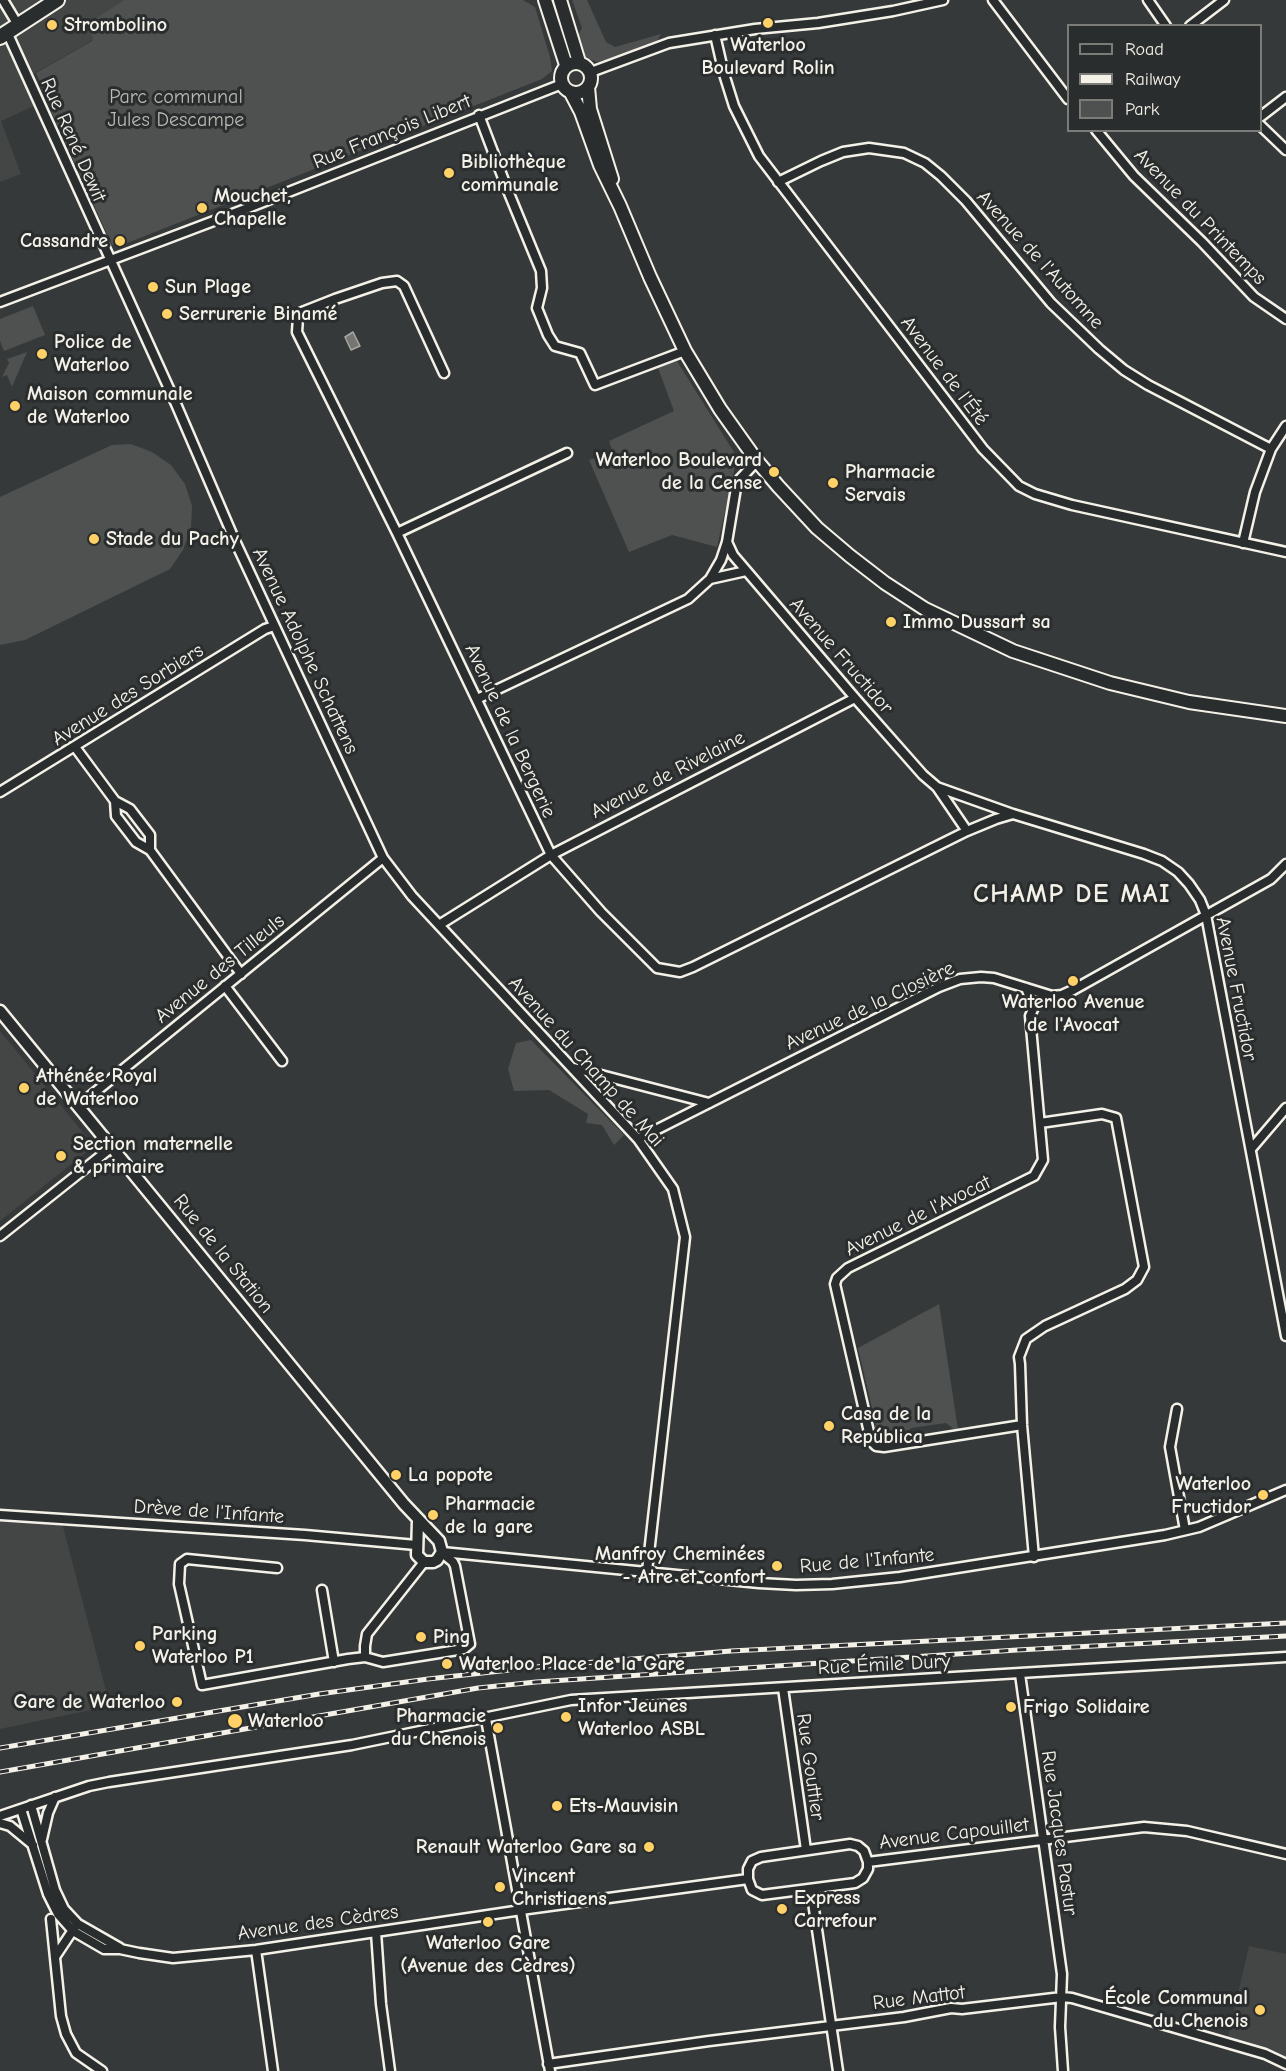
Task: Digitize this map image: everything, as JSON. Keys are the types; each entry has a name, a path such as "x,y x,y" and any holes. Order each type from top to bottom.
{"main road":[{"path":"8,31 57,0"},
{"path":"560,0 579,62"},
{"path":"544,1 566,65"},
{"path":"620,206 590,109 588,87 592,77 591,72 587,66 573,62 566,65 561,73 581,112 600,165 685,351 720,409 757,461 804,514 850,556 885,583 925,609 1013,651 1110,683 1189,702 1286,716"},
{"path":"567,88 581,93 588,87"}],"street":[{"name":"Rue René Dewit","path":"3,0 8,31 110,260"},
{"path":"591,72 669,43 893,11 943,0"},
{"path":"993,0 1067,98"},
{"path":"1148,0 1165,24"},
{"path":"1193,24 1224,0"},
{"name":"Avenue de l'Été","path":"715,35 724,74 745,130 759,156 983,449 1019,486 1035,494 1072,505 1286,552"},
{"name":"Rue François Libert","path":"0,302 479,115 567,88"},
{"path":"1262,115 1286,97"},
{"path":"479,115 541,271 542,288 537,308 548,336 555,346 580,353 595,384 685,351"},
{"path":"1262,126 1286,150"},
{"name":"Avenue du Printemps","path":"1098,132 1134,176 1202,242 1254,297 1286,319"},
{"name":"Avenue de l'Automne","path":"778,182 843,152 869,148 904,153 925,164 941,176 966,201 1052,303 1124,370 1148,385 1271,449"},
{"name":"Avenue Adolphe Schattens","path":"110,260 274,626 383,858"},
{"name":"Avenue de la Bergerie","path":"444,373 404,286 397,280 335,299 302,312 298,317 297,332 397,533 551,855 657,969 680,972 704,962 967,831 1013,814"},
{"path":"1244,543 1255,492 1271,449 1286,426"},
{"path":"397,533 567,453"},
{"path":"477,699 688,599 711,579 721,560 727,542 736,488 740,479 757,461"},
{"name":"Avenue Fructidor","path":"727,542 733,555 746,571 855,698 923,775 937,786 1013,814 1144,854 1162,861 1178,872 1189,884 1200,900 1206,915 1286,1336"},
{"path":"711,579 746,571"},
{"name":"Avenue des Sorbiers","path":"0,792 265,629 274,626"},
{"name":"Avenue de Rivelaine","path":"439,925 551,855 855,698"},
{"path":"75,747 115,801 130,809 150,835 150,850"},
{"name":"Avenue Fructidor","path":"937,786 967,831"},
{"path":"115,801 116,816 136,842 150,850 241,974"},
{"name":"Avenue du Champ de Mai","path":"383,858 401,883 439,925 638,1139 672,1189 685,1237 647,1571"},
{"name":"Avenue des Tilleuls","path":"78,1106 383,858"},
{"path":"1034,1007 1052,996 1073,990 1271,879 1286,864"},
{"name":"Avenue de la Closière","path":"638,1139 939,987 960,979 994,978 1052,996"},
{"path":"225,986 282,1061"},
{"name":"Avenue de l'Avocat","path":"1022,1425 884,1447 876,1446 871,1441 835,1284 837,1278 848,1268 1034,1176 1043,1160 1030,1016 1034,1007 1026,988"},
{"name":"Rue de la Station","path":"0,1011 434,1538"},
{"path":"574,1068 709,1103"},
{"path":"1251,1149 1286,1108"},
{"path":"1034,1557 1022,1425 1019,1357 1026,1339 1045,1326 1125,1289 1137,1280 1144,1267 1116,1118 1102,1114 1040,1123"},
{"path":"0,1236 112,1147"},
{"path":"1177,1409 1170,1447 1185,1530"},
{"name":"Rue de l'Infante","path":"442,1552 759,1583 832,1584 900,1577 1130,1542 1185,1530 1239,1512 1286,1490"},
{"name":"Drève de l'Infante","path":"0,1515 293,1534 416,1545"},
{"path":"418,1521 417,1555 424,1562 429,1563 437,1560 442,1552"},
{"path":"277,1568 187,1559 180,1564 178,1584 202,1685 365,1657 383,1662 464,1649 470,1644 455,1566 442,1552 439,1541 434,1538 424,1538 416,1545"},
{"path":"365,1657 367,1635 424,1562"},
{"path":"322,1590 334,1662"},
{"name":"Rue Émile Dury","path":"0,1816 55,1797 110,1782 352,1745 570,1700 1286,1657"},
{"name":"Rue Jacques Pastur","path":"1020,1674 1062,1974 1060,2027 1063,2071"},
{"name":"Rue Gouttier","path":"783,1688 806,1850"},
{"path":"486,1719 549,2068"},
{"name":"Avenue des Cèdres","path":"38,1844 55,1797"},
{"name":"Avenue des Cèdres","path":"31,1805 48,1894 58,1914 104,1949 120,1948 173,1958 256,1950 520,1910"},
{"name":"Avenue des Cèdres","path":"21,1809 38,1844"},
{"path":"0,1823 10,1826 38,1844"},
{"name":"Avenue Capouillet","path":"868,1862 1144,1827 1187,1832 1286,1854"},
{"path":"850,1844 858,1846 864,1851 868,1869 863,1878 855,1883 762,1895 752,1890 748,1879 748,1869 752,1861 761,1857 806,1850 850,1844"},
{"path":"520,1910 748,1879"},
{"path":"811,1889 838,2071"},
{"path":"51,1919 61,2016 66,2034 76,2053 102,2071"},
{"path":"56,1957 75,1928"},
{"path":"376,1932 381,2004 390,2071"},
{"path":"256,1950 273,2071"},
{"name":"Rue Mattot","path":"549,2068 951,2008 962,2009 1062,1997 1265,2054 1286,2064"}],"shaded area":[{"path":"0,0 124,0 88,24 94,39 22,78 36,105 1,121 21,174 0,182"},
{"path":"353,332 360,346 351,350 345,337"},
{"name":"Athénée Royal de Waterloo","path":"0,1031 94,1146 0,1221"},
{"path":"0,1522 62,1523 110,1706 0,1729"},
{"name":"École Communal du Chenois","path":"1249,1946 1286,1954 1286,2057 1228,2036"}],"green space":[{"name":"Parc communal Jules Descampe","path":"124,0 523,0 535,7 552,71 542,79 117,247 115,244 112,245 36,73 92,41 93,38 87,24"},
{"path":"572,0 587,0 606,42 615,47 661,34 655,44 616,57 598,62 586,58 578,50 575,41 582,28"},
{"path":"33,306 45,335 4,351 0,341 0,319"},
{"path":"27,352 12,387 7,375 2,377 9,363 7,359"},
{"path":"677,361 737,457 717,547 672,535 629,552 589,460 613,453 609,441 674,411 658,368"},
{"name":"Stade du Pachy","path":"131,444 152,452 171,465 185,484 192,506 191,528 183,550 170,569 25,640 0,645 0,497 112,445"},
{"path":"531,1040 624,1135 614,1145 602,1125 586,1123 588,1114 549,1090 514,1091 508,1069 516,1043"},
{"path":"939,1304 958,1430 946,1423 911,1428 906,1435 886,1439 880,1437 873,1429 876,1425 858,1348"}],"railway":[{"path":"0,1748 319,1694 546,1666 731,1651 1286,1623"},
{"path":"0,1772 478,1688 536,1682 1017,1650 1286,1636"}],"place":[{"name":"Waterloo Boulevard Rolin","path":"768,23"},
{"name":"Strombolino","path":"52,25"},
{"name":"Bibliothèque communale","path":"449,173"},
{"name":"Mouchet, Chapelle","path":"202,208"},
{"name":"Cassandre","path":"120,241"},
{"name":"Sun Plage","path":"153,287"},
{"name":"Serrurerie Binamé","path":"167,314"},
{"name":"Police de Waterloo","path":"42,354"},
{"name":"Maison communale de Waterloo","path":"15,406"},
{"name":"Waterloo Boulevard de la Cense","path":"774,472"},
{"name":"Pharmacie Servais","path":"833,483"},
{"name":"Stade du Pachy","path":"94,539"},
{"name":"Immo Dussart sa","path":"891,622"},
{"name":"Waterloo Avenue de l'Avocat","path":"1073,981"},
{"name":"Athénée Royal de Waterloo","path":"24,1088"},
{"name":"Section maternelle & primaire","path":"61,1156"},
{"name":"Casa de la República","path":"829,1426"},
{"name":"La popote","path":"396,1475"},
{"name":"Waterloo Fructidor","path":"1263,1495"},
{"name":"Pharmacie de la gare","path":"433,1515"},
{"name":"Manfroy Cheminées - Atre et confort","path":"777,1566"},
{"name":"Ping","path":"421,1637"},
{"name":"Parking Waterloo P1","path":"140,1646"},
{"name":"Waterloo Place de la Gare","path":"447,1664"},
{"name":"Gare de Waterloo","path":"177,1702"},
{"name":"Frigo Solidaire","path":"1011,1707"},
{"name":"Infor Jeunes Waterloo ASBL","path":"566,1717"},
{"name":"Waterloo","path":"235,1721"},
{"name":"Pharmacie du Chenois","path":"498,1728"},
{"name":"Ets-Mauvisin","path":"557,1806"},
{"name":"Renault Waterloo Gare sa","path":"649,1847"},
{"name":"Vincent Christiaens","path":"500,1887"},
{"name":"Express Carrefour","path":"782,1909"},
{"name":"Waterloo Gare (Avenue des Cèdres)","path":"488,1922"},
{"name":"École Communal du Chenois","path":"1260,2010"}],"district":[{"name":"CHAMP DE MAI","path":"1072,895"}]}
